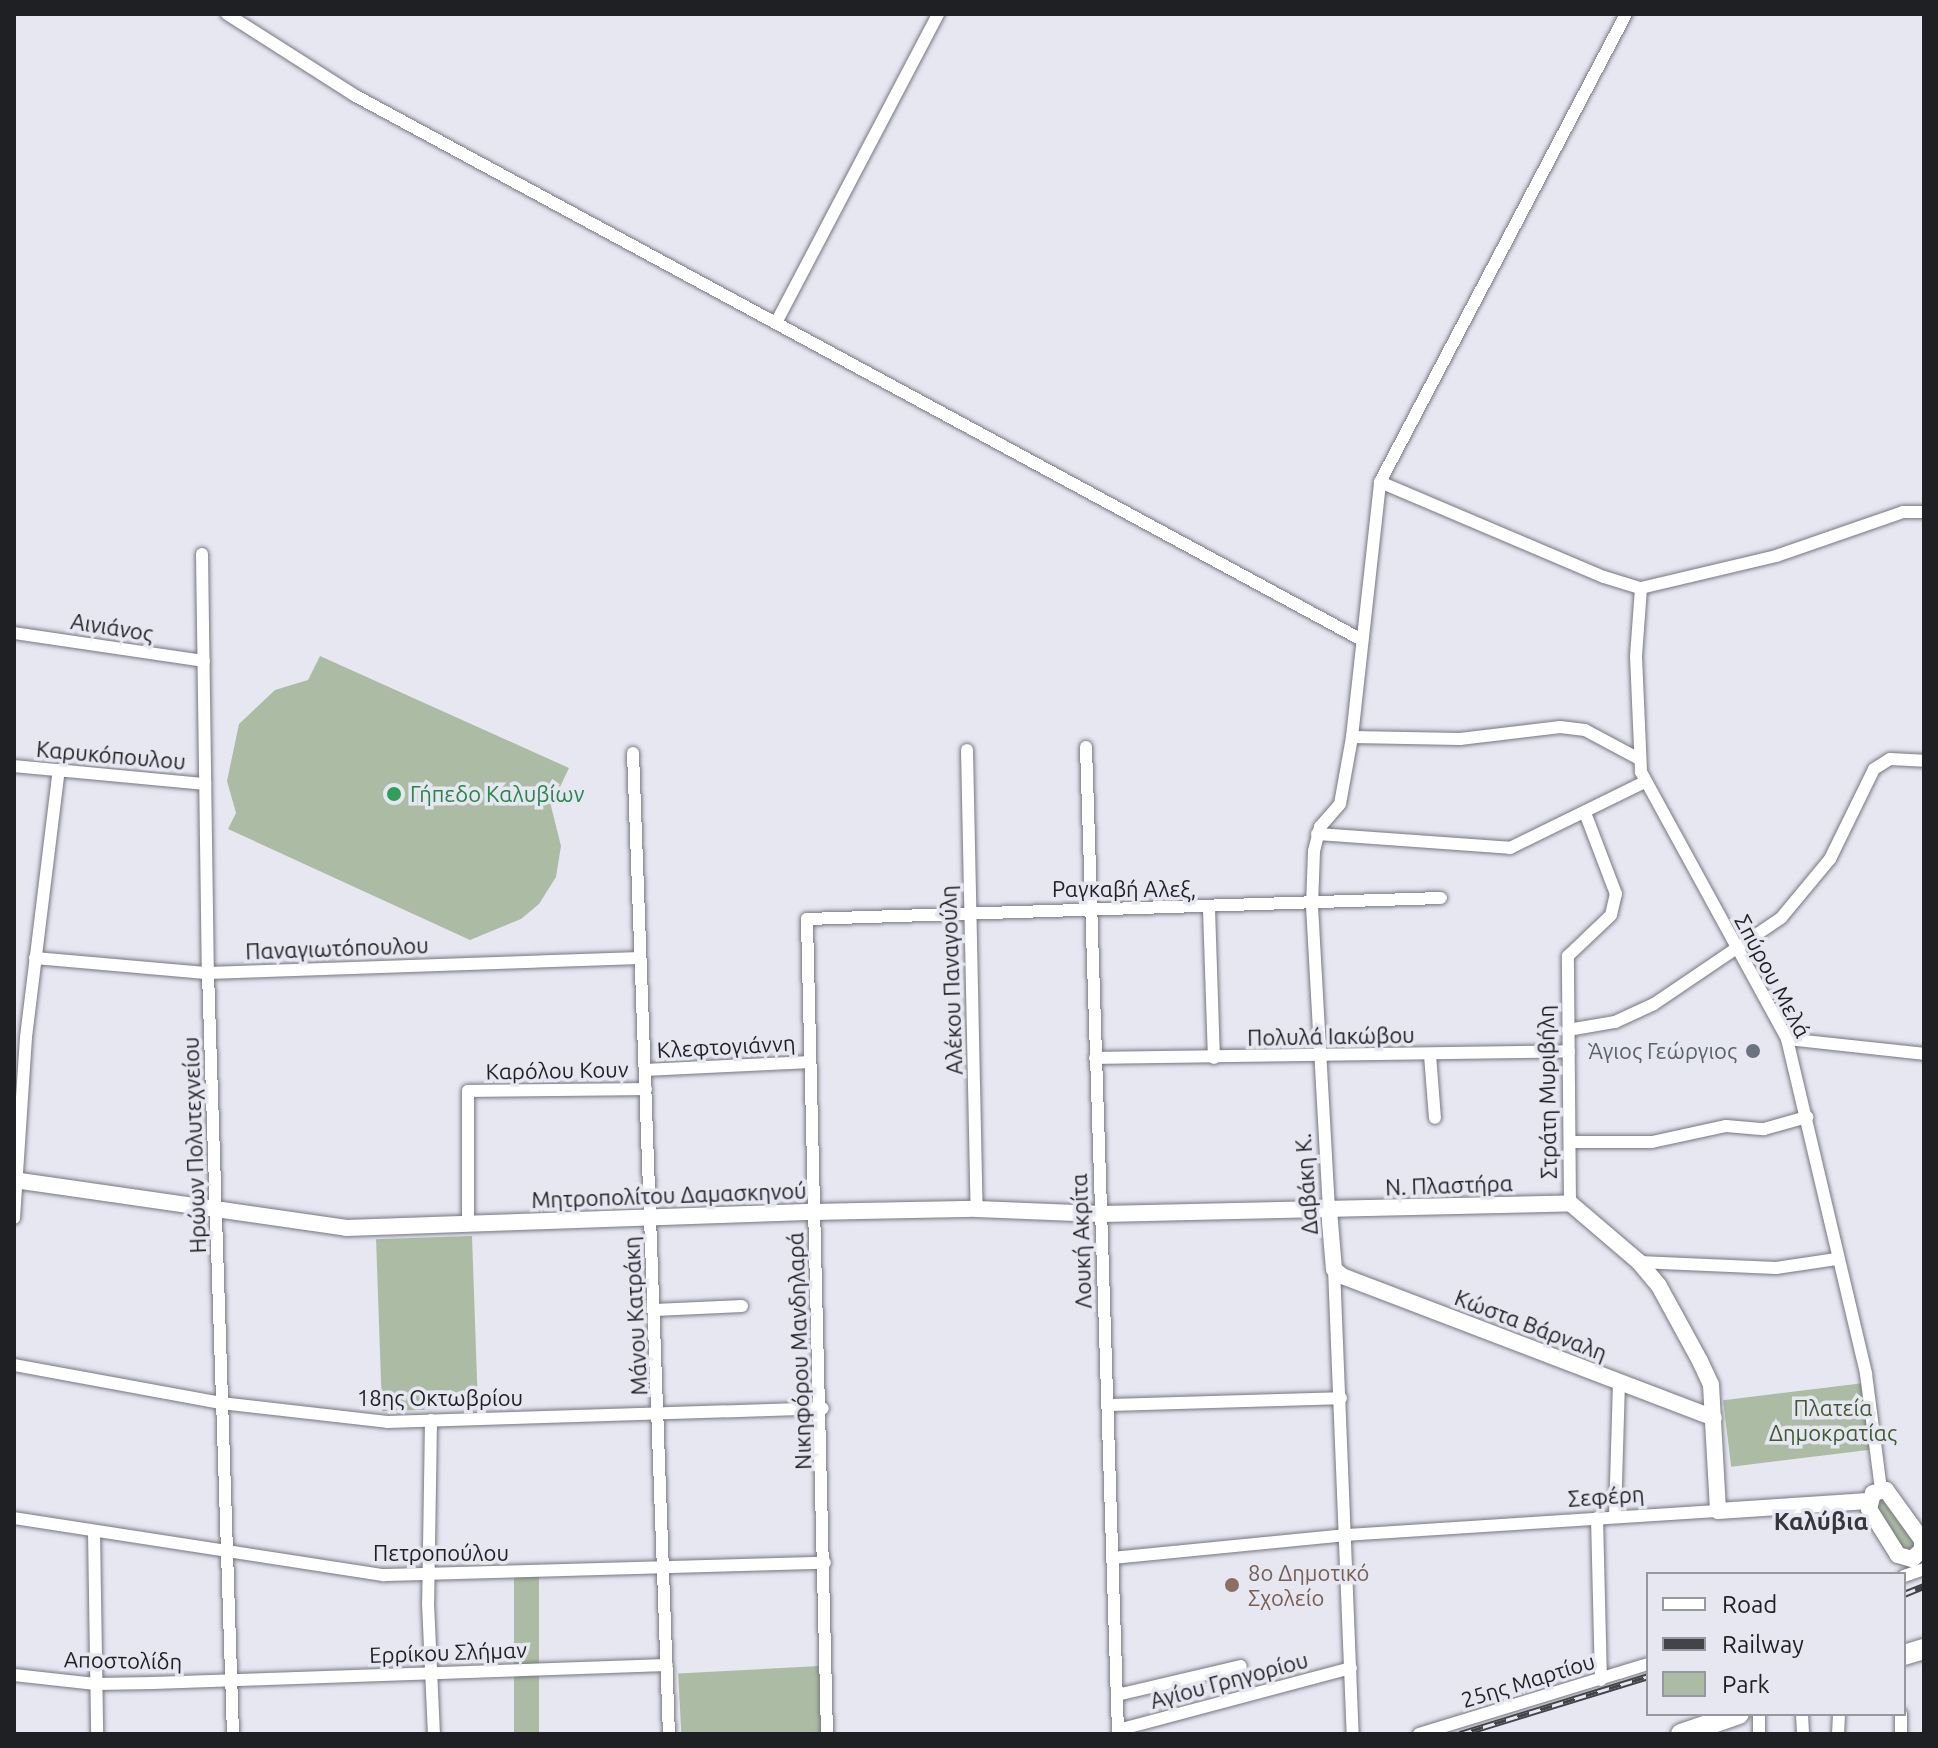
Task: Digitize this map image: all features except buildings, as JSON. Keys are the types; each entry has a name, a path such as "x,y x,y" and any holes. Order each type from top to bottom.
{"main road":[{"path":"1681,1734 1730,1722"}],"street":[{"path":"227,14 354,95 1362,640"},
{"path":"777,321 938,14"},
{"path":"1317,834 1340,804 1352,737 1380,482 1626,14"},
{"path":"1380,482 1604,577 1641,588 1776,556 1903,512 1924,512"},
{"name":"Ηρώων Πολυτεχνείου","path":"202,554 208,973 233,1734"},
{"name":"Σπύρου Μελά","path":"1641,588 1639,759 1645,782 1787,1039 1807,1117 1836,1259 1869,1386 1875,1495"},
{"name":"Αινιάνος","path":"14,633 204,661"},
{"path":"1352,737 1460,739 1560,727 1585,730 1639,759"},
{"name":"Λουκή Ακρίτα","path":"1086,747 1088,910 1118,1732"},
{"name":"Αλέκου Παναγούλη","path":"967,750 968,910 977,1209"},
{"name":"Μάνου Κατράκη","path":"633,753 669,1734"},
{"path":"1568,1030 1636,1012 1738,950 1781,918 1830,859 1874,769 1890,759 1924,761"},
{"name":"Καρυκόπουλου","path":"14,766 205,784"},
{"path":"14,1218 35,958 59,770"},
{"path":"1317,834 1510,848 1645,782"},
{"name":"Στράτη Μυριβήλη","path":"1585,813 1616,894 1611,915 1568,956 1573,1142 1570,1203 1639,1262 1673,1310 1706,1373 1714,1418 1718,1511"},
{"name":"Δαβάκη Κ.","path":"1317,834 1312,906 1341,1398 1353,1734"},
{"name":"Ραγκαβή Αλεξ,","path":"807,919 968,910 1312,906 1441,898"},
{"path":"1209,909 1214,1058"},
{"name":"Νικηφόρου Μανδηλαρά","path":"807,919 814,1212 823,1408 827,1734"},
{"name":"Παναγιωτόπουλου","path":"35,958 208,973 640,958"},
{"path":"1787,1039 1924,1054"},
{"name":"Πολυλά Ιακώβου","path":"1095,1058 1320,1058 1569,1051"},
{"path":"1430,1055 1435,1118"},
{"name":"Κλεφτογιάννη","path":"645,1070 810,1062"},
{"name":"Καρόλου Κουν","path":"468,1223 468,1091 646,1089"},
{"path":"1573,1142 1652,1142 1726,1126 1764,1129 1807,1117"},
{"name":"Μητροπολίτου Δαμασκηνού","path":"16,1180 346,1228 651,1216 977,1209 1100,1214 1329,1210"},
{"name":"Ν. Πλαστήρα","path":"1329,1210 1570,1203"},
{"path":"1639,1262 1776,1268 1836,1259"},
{"name":"Κώστα Βάρναλη","path":"1334,1269 1714,1418"},
{"path":"655,1310 742,1306"},
{"name":"18ης Οκτωβρίου","path":"14,1365 221,1403 372,1421 823,1408"},
{"path":"1615,1517 1619,1382"},
{"path":"1108,1405 1341,1398"},
{"path":"431,1420 430,1575 434,1734"},
{"path":"1875,1495 1893,1496 1923,1545 1921,1564 1898,1555 1875,1495"},
{"name":"Σεφέρη","path":"1113,1558 1346,1535 1718,1511 1875,1495"},
{"name":"Πετροπούλου","path":"14,1518 369,1574 430,1575 825,1563"},
{"path":"1597,1518 1601,1680"},
{"path":"94,1532 97,1734"},
{"name":"Ερρίκου Σλήμαν","path":"231,1680 667,1665"},
{"name":"25ης Μαρτίου","path":"1419,1734 1646,1665"},
{"path":"1117,1695 1241,1666"},
{"name":"Αγίου Γρηγορίου","path":"1118,1732 1351,1668"},
{"name":"Αποστολίδη","path":"14,1675 96,1684 231,1680"}],"green space":[{"name":"Γήπεδο Καλυβίων","path":"320,656 569,768 551,806 561,846 556,877 539,904 521,919 470,940 228,829 236,813 227,781 239,724 275,690 308,680"},
{"path":"472,1236 478,1408 382,1411 376,1239"},
{"name":"Πλατεία Δημοκρατίας","path":"1864,1383 1872,1450 1731,1467 1723,1400"},
{"path":"1880,1494 1919,1545 1904,1555 1873,1500"},
{"path":"514,1574 539,1574 539,1734 514,1734"},
{"path":"819,1666 823,1734 681,1734 678,1673"}],"railway":[{"path":"1906,1593 1924,1586"},
{"path":"1460,1734 1646,1677"}],"place":[{"name":"Γήπεδο Καλυβίων","path":"394,794"},
{"name":"Ὰγιος Γεώργιος","path":"1753,1051"},
{"name":"8ο Δημοτικό Σχολείο","path":"1232,1585"}],"district":[{"name":"Καλύβια","path":"1821,1522"}]}
